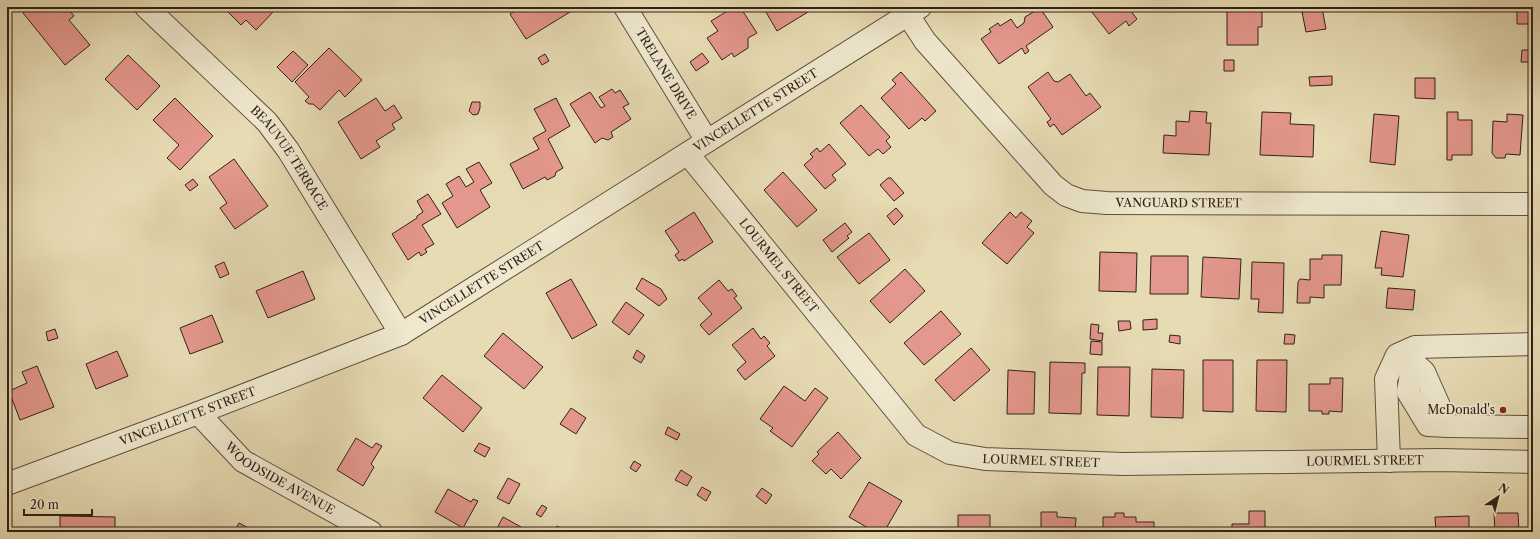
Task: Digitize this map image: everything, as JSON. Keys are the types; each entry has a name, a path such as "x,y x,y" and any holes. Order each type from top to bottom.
{"street":[{"name":"BEAUVUE TERRACE","path":"146,7 267,122 288,150 401,334"},
{"name":"TRELANE DRIVE","path":"624,7 707,140"},
{"name":"VINCELLETTE STREET","path":"7,484 198,413 401,334 914,11"},
{"name":"VANGUARD STREET","path":"914,11 925,41 1042,173 1066,195 1082,200 1138,203 1533,204"},
{"name":"LOURMEL STREET","path":"688,154 916,435 950,454 985,459 1123,464 1389,461 1533,462"},
{"path":"1389,461 1386,379 1397,355 1414,355 1533,344"},
{"path":"1414,355 1424,372 1448,426 1533,427"},
{"name":"WOODSIDE AVENUE","path":"198,413 243,461 370,532"}],"building":[{"path":"26,7 67,7 74,16 69,20 90,45 65,65 23,13 28,9"},
{"path":"223,7 270,7 274,11 256,30 246,20 241,25"},
{"path":"521,7 567,7 570,12 526,39 510,14"},
{"path":"734,7 740,7 757,33 748,38 748,48 734,57 732,53 722,60 707,38 718,31 711,21"},
{"path":"763,7 816,7 777,31"},
{"path":"1088,7 1128,7 1137,19 1129,26 1126,21 1109,34"},
{"path":"1227,7 1262,7 1262,27 1258,27 1258,45 1227,45"},
{"path":"1517,7 1533,7 1533,24 1517,24"},
{"path":"1040,8 1053,27 1026,46 1029,51 1025,54 1022,48 999,64 981,39 991,32 989,29 998,23 1000,26 1011,19 1017,28 1024,23 1025,17"},
{"path":"1322,8 1326,29 1306,32 1302,12"},
{"path":"1530,24 1533,24 1533,70 1530,70 1530,62 1521,62 1522,50 1530,50"},
{"path":"329,48 362,80 345,97 339,90 320,110 313,104 309,104 305,101 309,97 295,82"},
{"path":"293,51 308,65 292,82 277,67"},
{"path":"702,53 709,62 696,71 690,62"},
{"path":"545,54 549,61 542,65 538,58"},
{"path":"128,55 160,86 137,110 105,79"},
{"path":"1224,60 1234,60 1234,71 1224,71"},
{"path":"901,72 936,111 925,121 922,118 909,129 881,98 896,84 892,80"},
{"path":"1048,72 1054,81 1058,82 1070,74 1086,96 1090,93 1101,107 1062,135 1054,124 1050,127 1047,122 1051,119 1028,87"},
{"path":"1332,76 1332,85 1310,86 1309,77"},
{"path":"1415,78 1435,78 1435,99 1415,98"},
{"path":"612,89 615,93 620,90 629,104 623,107 631,119 611,132 613,137 608,140 602,138 595,143 570,104 590,92 601,108 605,106 599,97"},
{"path":"175,98 213,136 180,170 167,158 179,145 153,120"},
{"path":"376,98 385,111 394,105 402,118 392,124 395,129 376,141 380,147 361,159 338,122"},
{"path":"556,98 570,126 548,139 563,168 556,172 555,176 547,180 545,177 523,189 510,164 539,149 533,138 546,131 534,109"},
{"path":"472,102 480,102 478,114 473,115 469,111"},
{"path":"861,105 890,137 886,141 891,147 883,154 878,149 869,156 840,123"},
{"path":"1190,111 1207,112 1206,123 1211,123 1209,155 1163,153 1164,135 1176,136 1176,121 1189,122"},
{"path":"1262,112 1291,113 1290,124 1314,125 1313,157 1260,155"},
{"path":"1447,112 1458,112 1458,120 1472,120 1472,155 1452,155 1452,160 1447,160"},
{"path":"1374,114 1399,116 1395,165 1370,162"},
{"path":"1507,114 1523,115 1520,155 1506,154 1505,158 1496,158 1492,153 1493,121 1507,122"},
{"path":"829,144 846,164 832,175 836,180 825,189 804,165 813,157 810,154 817,148 820,152"},
{"path":"234,159 268,206 235,229 220,208 227,203 209,177"},
{"path":"479,162 492,183 480,190 490,207 457,228 442,203 453,196 446,184 459,176 466,187 474,182 466,169"},
{"path":"783,172 817,210 797,227 764,190"},
{"path":"888,178 891,178 904,193 894,201 880,185"},
{"path":"193,179 198,185 190,191 185,185"},
{"path":"428,194 441,214 422,225 434,244 425,249 427,252 421,256 419,252 408,260 392,234 417,218 417,216 423,212 417,201"},
{"path":"896,208 903,216 894,225 887,216"},
{"path":"694,212 713,242 684,261 683,259 679,261 675,255 679,252 665,231"},
{"path":"1010,212 1016,218 1021,212 1032,221 1027,227 1034,233 1007,264 982,243"},
{"path":"845,223 852,232 847,236 849,238 832,252 823,240"},
{"path":"1381,231 1409,235 1403,277 1381,275 1382,268 1375,268"},
{"path":"869,233 890,260 859,284 837,257"},
{"path":"1100,252 1137,253 1136,292 1099,291"},
{"path":"1322,255 1342,255 1341,285 1324,285 1324,298 1310,297 1310,303 1297,303 1298,282 1300,279 1310,280 1310,259 1322,259"},
{"path":"1151,256 1188,256 1188,294 1150,294"},
{"path":"1203,257 1241,259 1239,299 1201,297"},
{"path":"224,262 229,274 220,278 215,266"},
{"path":"1252,262 1284,263 1283,313 1258,312 1259,299 1251,299"},
{"path":"905,269 925,291 890,323 870,301"},
{"path":"303,271 315,299 268,318 256,291"},
{"path":"642,278 661,289 667,299 659,306 636,289"},
{"path":"571,279 597,325 572,339 546,293"},
{"path":"719,280 728,291 732,289 737,296 734,298 742,308 709,335 700,325 712,314 698,298"},
{"path":"1388,288 1415,290 1413,310 1386,308"},
{"path":"626,302 644,315 629,335 612,322"},
{"path":"941,311 961,334 924,365 904,343"},
{"path":"212,315 223,342 190,354 180,328"},
{"path":"1157,319 1157,329 1143,330 1143,320"},
{"path":"1118,321 1130,321 1131,329 1119,331"},
{"path":"1091,324 1099,325 1098,333 1103,333 1102,341 1090,339"},
{"path":"753,328 761,339 764,336 770,343 767,346 775,356 745,380 737,370 746,362 732,345"},
{"path":"55,329 58,338 48,341 46,332"},
{"path":"503,333 543,367 524,389 484,356"},
{"path":"1285,334 1295,335 1294,344 1284,344"},
{"path":"1170,335 1180,336 1180,344 1169,342"},
{"path":"1091,341 1102,342 1102,355 1090,354"},
{"path":"971,348 990,370 954,401 935,380"},
{"path":"637,350 645,356 641,363 633,358"},
{"path":"117,351 128,376 96,389 86,364"},
{"path":"1203,360 1233,360 1233,412 1203,411"},
{"path":"1257,360 1287,360 1286,412 1256,411"},
{"path":"1050,362 1085,363 1085,373 1082,373 1081,414 1049,413"},
{"path":"37,366 54,407 20,420 9,391 27,383 22,372"},
{"path":"1098,367 1130,367 1129,416 1097,415"},
{"path":"1152,369 1184,370 1183,418 1151,417"},
{"path":"1008,370 1035,372 1034,414 1007,414"},
{"path":"442,375 482,408 463,432 423,398"},
{"path":"1330,378 1343,378 1342,412 1329,411 1329,414 1322,414 1322,411 1309,411 1309,384 1330,384"},
{"path":"784,386 805,401 815,388 828,398 792,447 770,431 773,428 760,419"},
{"path":"571,408 586,418 576,434 560,424"},
{"path":"668,427 680,434 677,440 665,434"},
{"path":"838,432 861,458 841,479 831,469 826,474 812,461 819,454 817,452"},
{"path":"356,438 372,448 376,443 382,446 371,464 374,467 363,486 337,470"},
{"path":"479,443 490,448 485,457 474,451"},
{"path":"634,461 641,465 636,472 630,468"},
{"path":"681,470 692,477 687,486 675,480"},
{"path":"508,478 520,484 509,504 497,498"},
{"path":"869,482 902,501 884,532 875,532 849,517"},
{"path":"702,487 711,492 706,501 697,495"},
{"path":"762,488 772,495 766,504 756,496"},
{"path":"448,489 471,502 473,499 478,501 463,528 435,512"},
{"path":"542,505 547,508 541,517 536,514"},
{"path":"1249,511 1265,511 1265,532 1232,532 1232,524 1249,524"},
{"path":"1041,512 1057,512 1057,517 1076,518 1075,532 1037,532 1037,529 1041,529"},
{"path":"1115,513 1124,513 1124,517 1136,517 1136,522 1154,522 1154,532 1103,532 1103,517 1115,517"},
{"path":"1494,513 1518,513 1519,532 1495,532"},
{"path":"958,515 990,515 990,531 994,529 1008,529 1009,532 958,532"},
{"path":"60,516 115,517 115,532 60,532"},
{"path":"1469,516 1469,532 1436,532 1435,517"},
{"path":"503,517 530,532 495,532"},
{"path":"239,523 256,532 234,532"},
{"path":"557,526 567,532 553,532"}],"place":[{"name":"McDonald's","path":"1503,410"}]}
